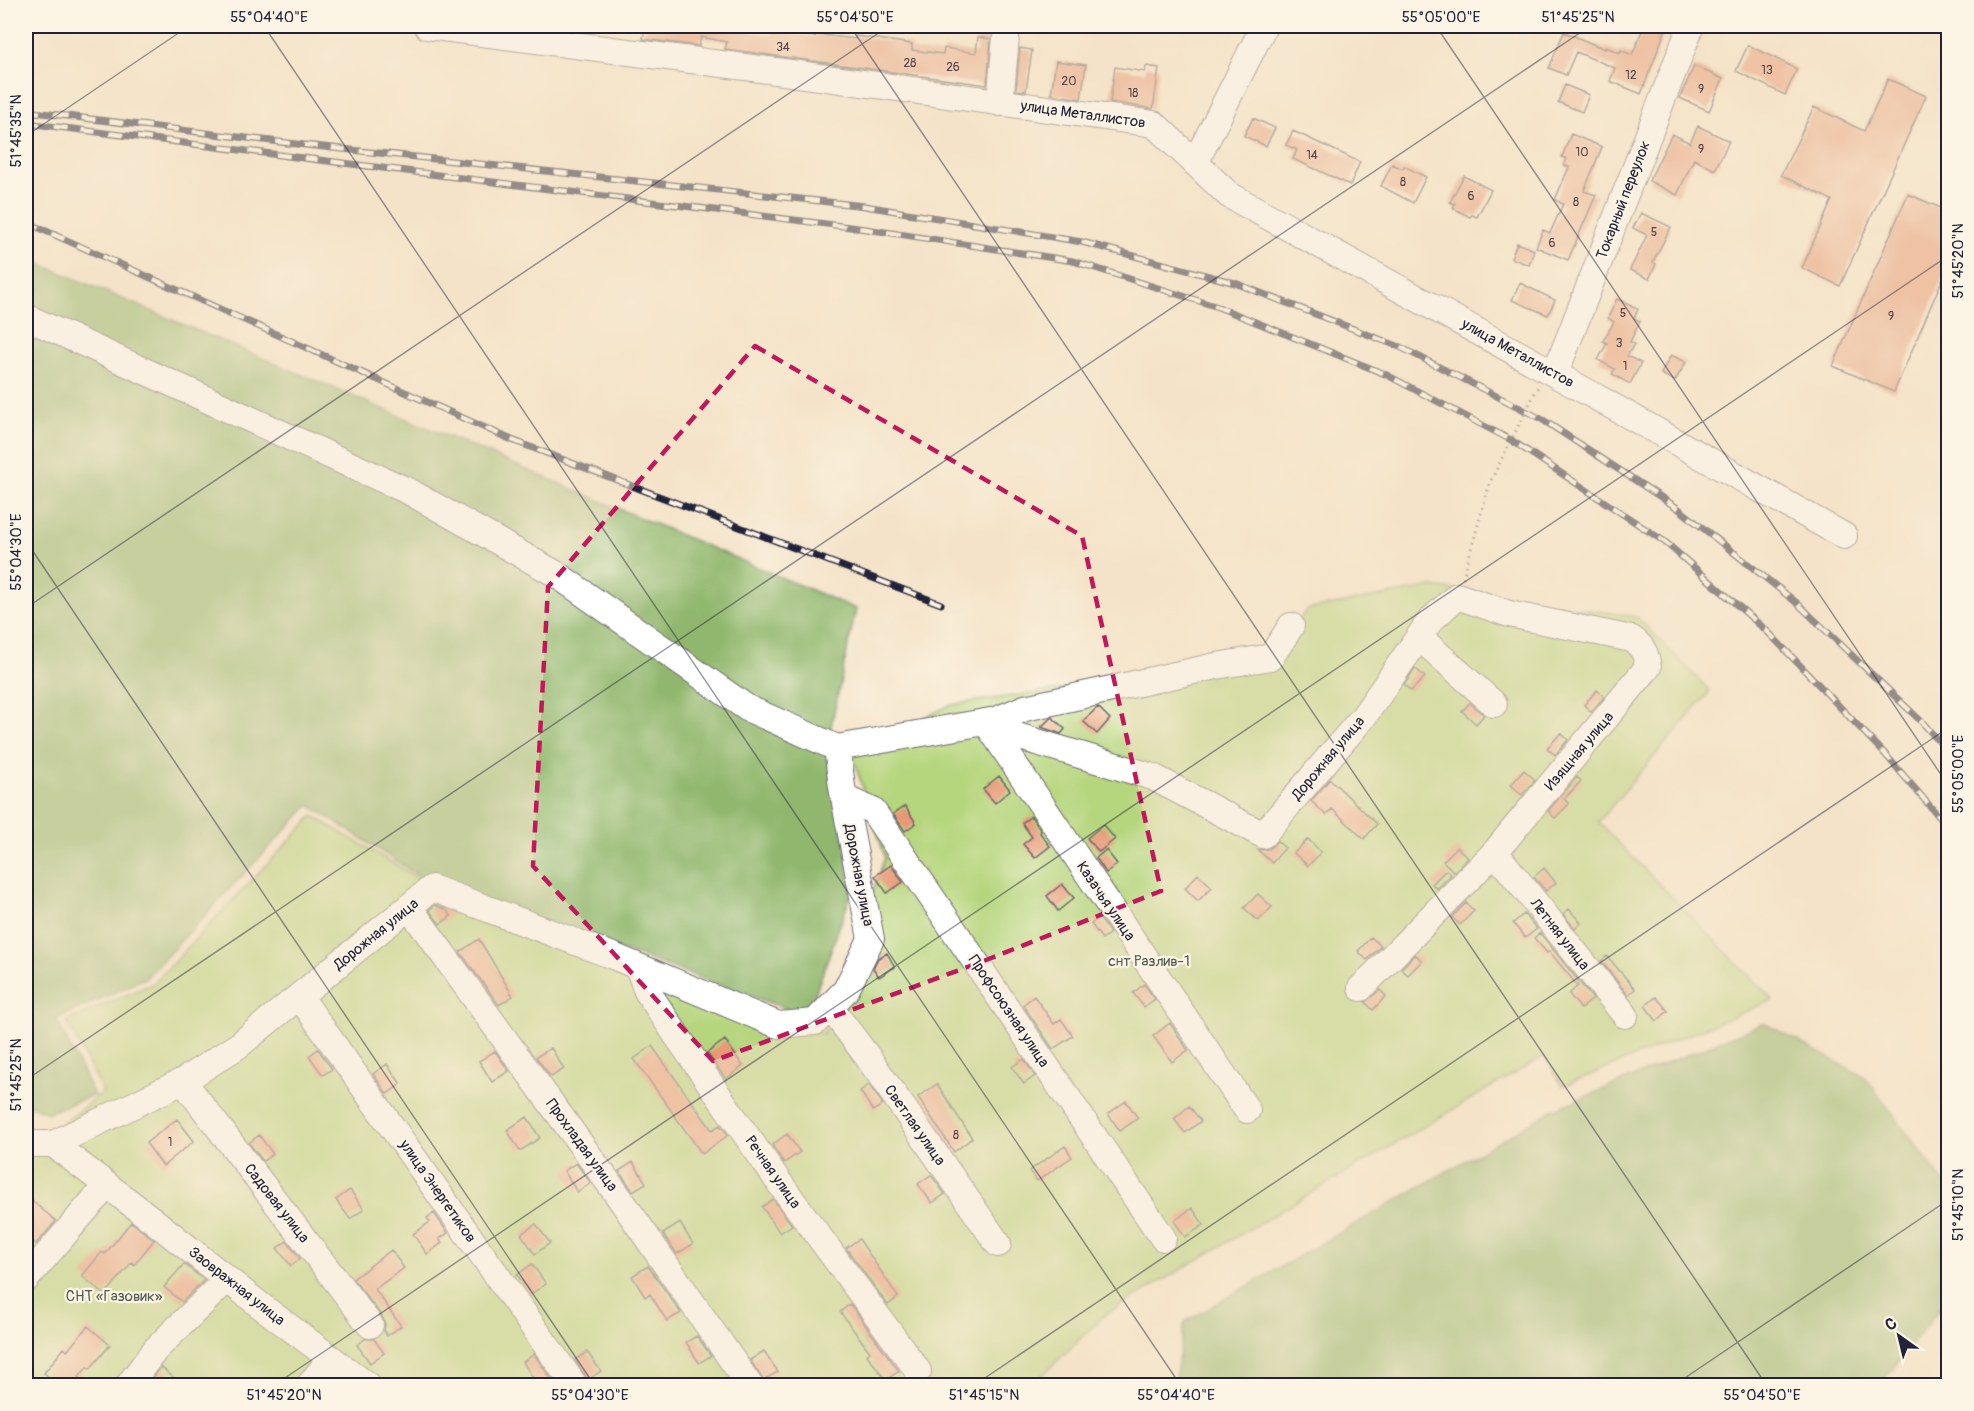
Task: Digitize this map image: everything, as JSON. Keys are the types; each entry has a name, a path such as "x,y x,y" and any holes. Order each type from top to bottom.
{"street":[{"name":"улица Металлистов","path":"427,26 791,73 1154,124 1229,195 1551,371 1844,536"},
{"path":"1000,103 1007,26"},
{"path":"1195,163 1264,26"},
{"name":"Токарный переулок","path":"1551,371 1691,26"},
{"path":"26,317 410,492 556,574 747,708 837,748 991,721 1025,708 1216,666 1271,657 1291,626"},
{"name":"Дорожная улица","path":"991,721 1017,736 1154,777 1263,835 1364,716 1430,621 1457,596"},
{"name":"Изящная улица","path":"1361,988 1495,852 1648,667 1647,654 1632,639 1509,614 1457,596"},
{"path":"1419,637 1494,704"},
{"name":"Казачья улица","path":"991,721 1247,1110"},
{"name":"Дорожная улица","path":"53,1144 183,1081 239,1045 432,888 638,967 778,1025 815,1022 846,990 871,939 844,798 837,748"},
{"name":"Профсоюзная улица","path":"844,798 873,811 1163,1238"},
{"name":"Летняя улица","path":"1495,852 1625,1015"},
{"name":"Прохладая улица","path":"409,907 619,1197 750,1386"},
{"name":"Речная улица","path":"638,967 647,991 781,1185 918,1371"},
{"name":"улица Энергетиков","path":"300,997 575,1386"},
{"name":"Светлая улица","path":"830,1007 874,1065 998,1244"},
{"name":"Садовая улица","path":"183,1081 370,1325"},
{"path":"26,1144 53,1144"},
{"name":"Заовражная улица","path":"53,1144 368,1386"},
{"path":"26,1279 106,1185"},
{"path":"128,1386 155,1350 227,1279"},
{"path":"309,1386 332,1358"}],"path":[{"path":"1457,596 1490,482 1551,371"}],"highlighted area":[{"path":"755,346 1082,536 1161,891 981,962 713,1061 533,866 548,587"}],"green space":[{"path":"26,258 856,609 829,736 852,892 807,1016 426,880 309,805 146,978 56,1019 94,1095 47,1113 26,1104"},
{"name":"снт Разлив-1","path":"1433,587 1637,617 1710,691 1598,822 1773,1000 1563,1086 1544,1056 1107,1313 1032,1385 26,1386 26,1150 93,1159 60,1126 103,1092 67,1021 154,983 313,816 428,884 823,1034 885,857 852,754 950,705 1272,660 1306,610"},
{"path":"1764,1023 1865,1077 1948,1188 1948,1298 1880,1385 1174,1385 1185,1322 1553,1110"}],"building":[{"path":"645,26 713,26 772,35 773,26 788,26 786,33 855,39 856,36 912,44 912,50 943,54 944,48 976,53 978,37 991,39 987,85 725,49 727,42 701,37 699,46 643,39"},
{"path":"1644,26 1667,26 1641,94 1610,81 1615,68 1576,52 1566,75 1549,68 1564,32 1605,49 1606,47 1620,53 1621,50 1632,55"},
{"path":"1748,45 1797,69 1785,95 1736,71"},
{"path":"1020,48 1032,50 1026,91 1016,90"},
{"path":"1056,61 1086,65 1081,99 1051,94"},
{"path":"1146,66 1159,68 1153,109 1110,102 1115,67 1145,72"},
{"path":"1694,66 1723,79 1709,111 1680,98"},
{"path":"1888,79 1926,96 1840,286 1802,268 1832,200 1781,175 1814,107 1864,131"},
{"path":"1565,85 1589,95 1582,112 1558,102"},
{"path":"1253,118 1275,128 1266,146 1244,136"},
{"path":"1698,126 1729,141 1715,170 1694,159 1677,195 1649,181 1672,134 1690,143"},
{"path":"1293,131 1360,162 1350,185 1293,159 1297,150 1286,145"},
{"path":"1571,134 1602,147 1584,191 1596,195 1568,260 1536,247 1543,230 1550,233 1563,204 1555,200 1569,167 1564,165 1567,159 1562,157"},
{"path":"1392,164 1403,169 1404,166 1426,177 1413,203 1381,186"},
{"path":"1464,176 1491,190 1477,217 1472,215 1470,217 1453,208 1455,204 1450,202"},
{"path":"1908,194 1948,211 1948,266 1894,392 1833,366"},
{"path":"1641,213 1671,227 1653,262 1656,264 1649,279 1630,270 1647,235 1633,228"},
{"path":"1517,243 1534,250 1529,265 1511,258"},
{"path":"1520,283 1555,300 1548,315 1512,300"},
{"path":"1617,299 1638,309 1634,318 1640,321 1630,342 1634,344 1627,356 1641,363 1630,384 1612,374 1615,369 1598,360 1607,343 1603,341 1614,322 1608,318"},
{"path":"1671,355 1686,362 1675,381 1661,374"},
{"path":"1415,668 1425,677 1411,691 1404,685"},
{"path":"1597,690 1604,697 1591,712 1584,705"},
{"path":"1470,703 1484,715 1476,724 1462,711"},
{"path":"1098,707 1110,719 1097,734 1083,721"},
{"path":"1052,717 1065,729 1061,734 1041,727"},
{"path":"1561,733 1568,740 1555,755 1547,748"},
{"path":"1524,770 1535,780 1522,795 1511,785"},
{"path":"999,776 1010,790 995,803 983,789"},
{"path":"1577,777 1581,781 1564,799 1569,804 1555,818 1548,811"},
{"path":"1330,779 1377,824 1364,839 1332,809 1326,815 1311,801"},
{"path":"905,806 916,823 905,831 893,814"},
{"path":"1031,816 1050,846 1035,858 1023,844 1032,837 1022,823"},
{"path":"1103,825 1115,839 1099,852 1087,838"},
{"path":"1308,839 1321,852 1308,866 1294,853"},
{"path":"1277,841 1285,848 1272,863 1258,850 1269,849"},
{"path":"1457,847 1468,858 1454,872 1443,861"},
{"path":"1106,850 1117,864 1106,873 1096,858"},
{"path":"891,865 903,882 887,893 875,876"},
{"path":"1544,868 1556,883 1546,891 1534,877"},
{"path":"1446,870 1451,875 1437,889 1432,884"},
{"path":"1198,874 1212,887 1198,901 1185,888"},
{"path":"1062,884 1074,898 1058,911 1047,896"},
{"path":"1258,894 1272,907 1258,921 1244,908"},
{"path":"1466,903 1474,911 1460,925 1452,917"},
{"path":"435,905 447,910 451,916 440,924 429,910"},
{"path":"1569,909 1581,923 1575,929 1563,914"},
{"path":"1524,914 1537,929 1525,938 1513,923"},
{"path":"1099,917 1110,933 1102,939 1091,924"},
{"path":"1540,933 1593,999 1581,1009 1569,994 1578,986 1549,951 1547,953 1534,938"},
{"path":"1371,937 1381,946 1367,960 1358,951"},
{"path":"479,939 513,996 499,1005 460,952"},
{"path":"887,953 895,967 879,977 873,968 878,958"},
{"path":"1415,954 1422,961 1408,975 1401,969"},
{"path":"1607,956 1635,989 1628,995 1601,961"},
{"path":"1144,984 1155,999 1144,1007 1133,993"},
{"path":"1380,990 1386,996 1373,1010 1365,1002"},
{"path":"1034,996 1054,1024 1061,1019 1073,1036 1053,1049 1023,1005"},
{"path":"1656,997 1668,1011 1657,1021 1645,1006"},
{"path":"1170,1023 1188,1050 1172,1062 1153,1036"},
{"path":"725,1040 743,1066 726,1079 707,1053"},
{"path":"652,1046 712,1130 720,1125 728,1135 702,1154 634,1059"},
{"path":"551,1048 564,1069 551,1077 536,1057"},
{"path":"318,1049 332,1069 323,1075 309,1056"},
{"path":"495,1051 509,1071 492,1082 479,1061"},
{"path":"1024,1059 1035,1076 1024,1084 1012,1067"},
{"path":"387,1064 401,1084 387,1094 373,1074"},
{"path":"937,1084 972,1138 954,1152 918,1097"},
{"path":"869,1085 883,1104 873,1111 860,1091"},
{"path":"1126,1101 1138,1118 1120,1131 1108,1114"},
{"path":"1189,1106 1201,1121 1185,1133 1174,1119"},
{"path":"527,1117 540,1138 520,1151 507,1130"},
{"path":"177,1119 194,1141 163,1166 146,1143"},
{"path":"787,1134 800,1152 784,1163 772,1145"},
{"path":"259,1135 273,1154 263,1161 249,1143"},
{"path":"1065,1146 1072,1157 1037,1181 1029,1171"},
{"path":"633,1162 646,1183 633,1191 619,1171"},
{"path":"576,1163 591,1183 577,1192 564,1171"},
{"path":"931,1175 945,1194 932,1203 918,1184"},
{"path":"350,1190 364,1209 350,1219 336,1200"},
{"path":"26,1196 56,1221 36,1244 26,1235"},
{"path":"773,1199 792,1225 780,1233 762,1207"},
{"path":"1192,1208 1204,1225 1185,1237 1174,1221"},
{"path":"434,1213 448,1233 439,1239 442,1243 427,1254 413,1234 430,1222 427,1218"},
{"path":"131,1222 154,1240 105,1295 82,1276 102,1252 105,1254"},
{"path":"680,1223 693,1244 677,1254 663,1234"},
{"path":"536,1224 550,1243 535,1254 521,1234"},
{"path":"859,1239 898,1297 888,1305 846,1248"},
{"path":"287,1241 300,1259 291,1266 277,1248"},
{"path":"391,1250 404,1268 375,1289 401,1326 387,1336 382,1316 353,1279"},
{"path":"184,1264 204,1280 182,1302 164,1287"},
{"path":"532,1264 546,1284 531,1294 517,1275"},
{"path":"648,1266 681,1313 667,1321 650,1294 645,1297 632,1276"},
{"path":"850,1304 899,1371 886,1380 867,1355 870,1352 840,1312"},
{"path":"88,1326 110,1345 90,1369 87,1367 72,1386 60,1386 44,1373 64,1348 67,1351"},
{"path":"697,1336 711,1356 699,1363 686,1342"},
{"path":"365,1339 374,1339 384,1353 370,1363 357,1345"},
{"path":"764,1351 778,1372 763,1380 750,1360"},
{"path":"587,1352 601,1371 588,1380 575,1360"},
{"path":"534,1354 556,1386 538,1386 523,1362"},
{"path":"161,1367 174,1378 168,1386 147,1386"}],"railway":[{"path":"26,111 296,144 865,206 1082,242 1235,283 1400,347 1526,411 1679,509 1797,603 1923,723 1948,752"},
{"path":"26,123 866,229 1073,261 1218,307 1385,374 1511,440 1665,542 1768,632 1885,754 1948,827"},
{"path":"26,222 512,440 941,604"}],"park label":[{"name":"СНТ «Газовик»","path":"114,1296"}]}
